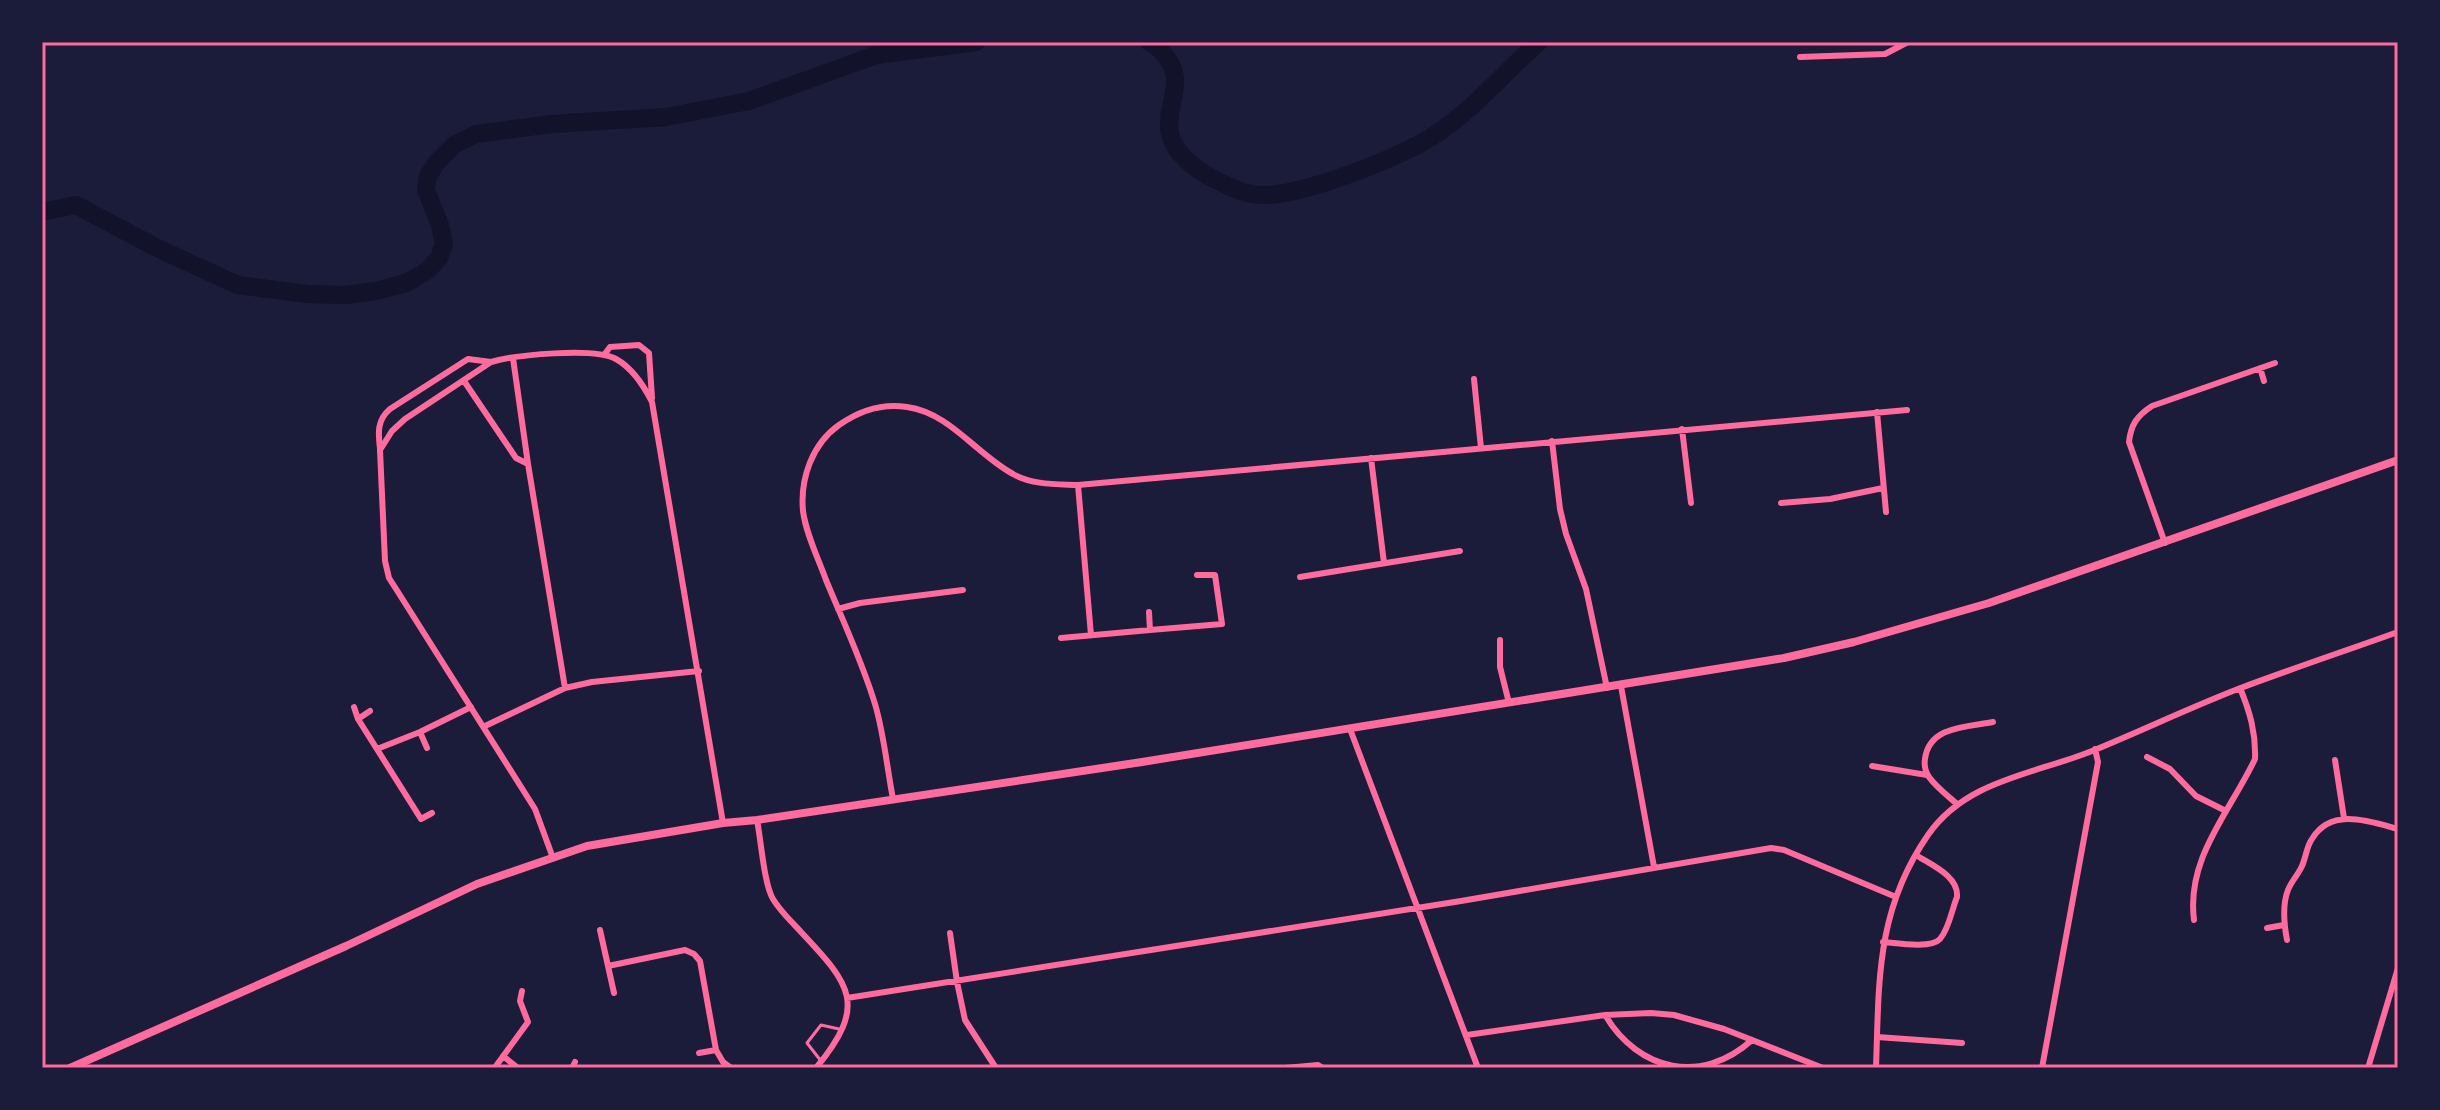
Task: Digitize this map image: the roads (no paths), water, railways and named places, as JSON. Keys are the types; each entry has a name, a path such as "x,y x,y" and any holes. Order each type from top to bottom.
{"street":[{"path":"1800,57 1885,54 1908,42"},
{"path":"604,355 610,347 639,345 649,353 652,402 723,823"},
{"path":"553,858 535,809 386,570 378,438 380,420 390,409 468,359 491,362 569,353 604,355 617,359 643,385 652,402"},
{"path":"513,358 565,688"},
{"path":"380,450 398,424 491,362"},
{"path":"2165,543 2131,449 2130,428 2138,415 2152,406 2275,363"},
{"path":"2260,368 2264,381"},
{"path":"1474,379 1481,448"},
{"path":"464,381 516,458 528,464"},
{"path":"893,799 876,706 816,555 803,511 805,478 815,450 835,428 854,415 878,407 902,406 924,410 944,421 1015,476 1042,483 1078,485 1907,410"},
{"path":"1877,412 1886,512"},
{"path":"1682,429 1691,503"},
{"path":"1552,441 1560,509 1586,589 1607,688"},
{"path":"1371,458 1384,563"},
{"path":"70,1068 346,946 477,884 587,846 1510,704 1784,658 1854,642 1989,603 2398,460"},
{"path":"1078,485 1091,635"},
{"path":"1781,503 1830,499 1883,488"},
{"path":"1300,577 1460,551"},
{"path":"1061,638 1222,624 1215,575 1197,575"},
{"path":"838,609 860,603 963,590"},
{"path":"1149,612 1150,630"},
{"path":"1876,1068 1883,942 1896,897 1929,833 1957,804 1995,783 2095,749 2240,688 2398,632"},
{"path":"1500,640 1500,667 1510,704"},
{"path":"485,726 565,688 592,682 699,671"},
{"path":"1621,686 1654,867"},
{"path":"2194,920 2192,906 2202,854 2255,759 2256,741 2252,721 2240,688"},
{"path":"354,707 358,719 421,819 432,813"},
{"path":"377,749 471,707"},
{"path":"358,719 370,711"},
{"path":"1957,804 1927,775 1924,764 1926,748 1934,737 1947,731 1993,722"},
{"path":"1350,729 1478,1068"},
{"path":"420,732 427,748"},
{"path":"2042,1068 2098,762 2095,749"},
{"path":"2147,757 2170,769 2196,796 2226,811"},
{"path":"2335,760 2344,818"},
{"path":"1872,766 1927,775"},
{"path":"2287,940 2284,925 2286,893 2304,863 2311,840 2320,829 2344,818 2398,829"},
{"path":"757,820 770,895 834,968 847,998 843,1030 819,1065"},
{"path":"847,998 1771,848 1784,850 1896,897"},
{"path":"1883,942 1925,945 1936,942 1957,897 1957,885 1953,880 1916,855"},
{"path":"2267,928 2284,925"},
{"path":"600,930 614,993"},
{"path":"950,933 965,1020 996,1068"},
{"path":"608,966 685,950 694,954 700,961 716,1050 731,1068"},
{"path":"2368,1068 2398,968"},
{"path":"496,1066 528,1022 520,1001 522,991"},
{"path":"510,1003 520,1001"},
{"path":"1467,1035 1605,1015 1674,1015 1724,1029 1823,1068"},
{"path":"1605,1015 1626,1043 1640,1054 1669,1066 1693,1067 1721,1061 1736,1055 1752,1040"},
{"path":"1877,1037 1962,1043"},
{"path":"699,1053 716,1050"},
{"path":"503,1056 518,1068"},
{"path":"1285,1068 1318,1065 1323,1068"}],"lane":[{"path":"819,1065 807,1043 821,1025 843,1030"}],"waterway":[{"path":"42,212 76,205 159,249 238,285 307,294 345,295 376,291 406,283 427,271 439,258 444,244 426,190 428,176 454,145 476,134 552,124 666,117 749,101 876,55 976,42"},
{"path":"1149,42 1163,53 1174,73 1169,123 1177,149 1188,162 1209,176 1238,190 1262,195 1327,182 1379,163 1424,141 1465,111 1539,42"}]}
